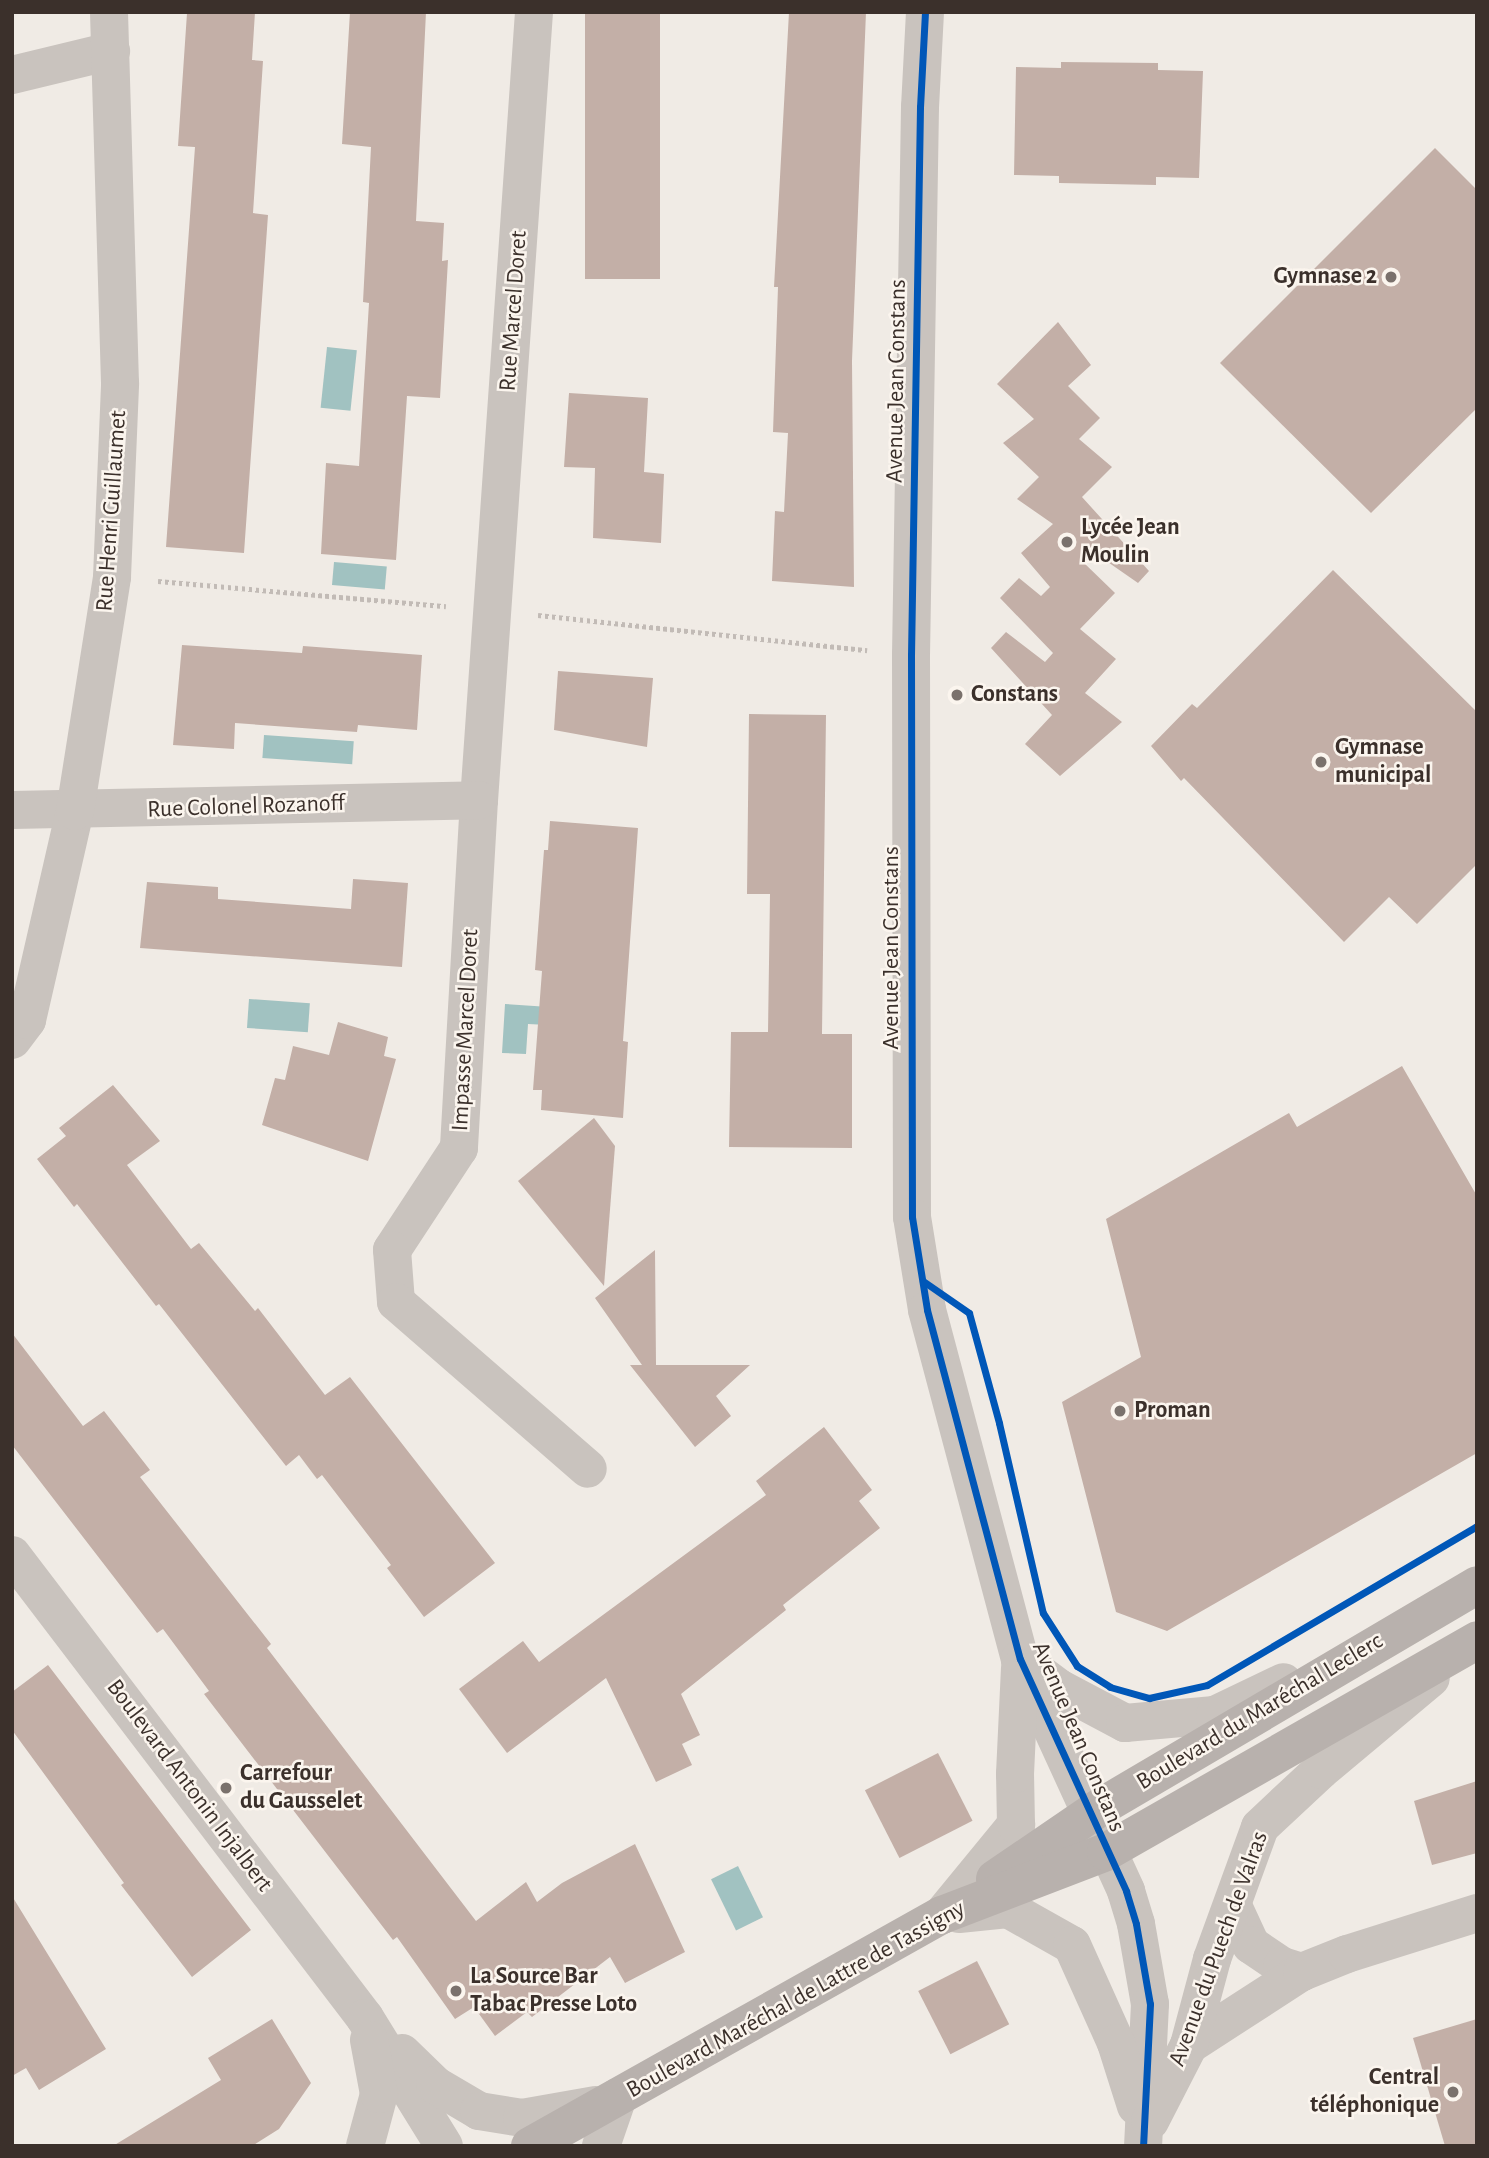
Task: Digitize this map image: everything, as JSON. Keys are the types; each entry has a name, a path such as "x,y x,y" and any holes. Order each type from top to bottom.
{"main road":[{"name":"Boulevard du Maréchal Leclerc","path":"942,1915 1089,1815 1477,1585"},
{"name":"Boulevard du Maréchal Leclerc","path":"1107,1852 1474,1642"},
{"name":"Boulevard Maréchal de Lattre de Tassigny","path":"530,2146 942,1915 1107,1852"}],"street":[{"name":"Rue Henri Guillaumet","path":"12,1040 27,1020 75,811 112,577 120,383 109,12"},
{"name":"Rue Marcel Doret","path":"494,610 534,12"},
{"name":"Avenue Jean Constans","path":"925,12 920,107 911,655 912,1217 927,1310 1020,1659 1107,1852"},
{"path":"12,75 111,51"},
{"name":"Impasse Marcel Doret","path":"494,610 479,800 459,1148 391,1250 396,1302 588,1469"},
{"name":"Rue Colonel Rozanoff","path":"12,810 75,811 479,800"},
{"name":"Boulevard Antonin Injalbert","path":"12,1555 365,2018 444,2146"},
{"name":"Avenue Jean Constans","path":"1020,1659 1059,1688 1125,1723 1215,1715 1410,1623"},
{"name":"Avenue du Puech de Valras","path":"1143,2139 1189,2045 1212,1959 1260,1827 1321,1770 1474,1642"},
{"name":"Avenue Jean Constans","path":"942,1915 1016,1825 1015,1774 1020,1659"},
{"name":"Avenue du Puech de Valras","path":"1107,1852 1131,1904 1150,2004 1143,2139"},
{"path":"1233,1906 1251,1945 1282,1966 1302,1972"},
{"path":"942,1915 1007,1909 1072,1945 1116,2043 1143,2139"},
{"path":"1189,2045 1302,1972 1348,1954 1477,1913"},
{"name":"Boulevard Antonin Injalbert","path":"365,2018 435,2085 478,2111 522,2118 613,2100"},
{"name":"Boulevard Antonin Injalbert","path":"365,2018 379,2094 365,2146"},
{"path":"601,2146 613,2100"}],"water":[{"path":"327,347 357,350 350,411 321,408"},
{"path":"334,562 387,567 385,590 332,585"},
{"path":"264,735 354,741 352,764 262,758"},
{"path":"249,999 310,1003 308,1032 247,1028"},
{"path":"505,1004 549,1007 548,1025 528,1024 526,1054 502,1053"},
{"path":"738,1866 763,1917 736,1930 711,1879"}],"building":[{"path":"255,12 252,60 263,61 253,213 268,215 244,553 166,547 195,147 178,146 187,13"},
{"path":"350,12 426,12 416,221 444,223 442,261 448,260 440,398 407,396 396,560 321,554 326,463 359,466 369,303 363,302 371,147 342,144"},
{"path":"585,12 660,12 660,279 585,279"},
{"path":"789,12 866,12 852,361 854,587 772,581 775,511 784,512 788,433 773,432 778,287 774,287"},
{"path":"1061,62 1158,63 1158,70 1203,71 1199,178 1156,177 1156,185 1059,183 1059,176 1014,175 1016,67 1061,68"},
{"name":"Gymnase 2","path":"1435,148 1477,190 1477,408 1371,513 1220,363"},
{"name":"Lycée Jean Moulin","path":"1058,322 1091,365 1068,386 1100,418 1079,439 1112,467 1082,497 1149,571 1138,583 1092,551 1082,561 1115,593 1080,629 1116,659 1085,693 1122,722 1060,776 1025,744 1052,715 991,648 1006,632 1045,662 1053,653 1000,598 1019,578 1041,596 1050,587 1021,553 1053,524 1017,499 1039,477 1003,443 1034,419 997,384"},
{"path":"569,393 648,398 644,472 664,474 661,543 593,538 595,468 564,467"},
{"name":"Gymnase municipal","path":"1333,570 1477,712 1477,864 1417,924 1389,897 1344,942 1184,778 1181,781 1151,746 1192,704 1197,708"},
{"path":"182,645 302,653 303,646 422,655 417,730 358,725 357,732 235,723 234,749 173,745"},
{"path":"558,671 653,678 647,747 554,730"},
{"path":"749,714 826,715 822,1034 852,1034 852,1148 729,1147 731,1032 768,1032 770,894 747,894"},
{"path":"550,821 638,828 623,1041 628,1042 623,1118 541,1110 542,1090 533,1090 542,971 535,970 544,850 548,850"},
{"path":"353,879 408,883 402,967 140,948 147,882 218,887 218,899 351,909"},
{"path":"338,1022 388,1037 384,1056 396,1059 368,1161 262,1125 275,1078 285,1080 293,1046 329,1055"},
{"path":"1402,1066 1477,1196 1477,1453 1167,1631 1116,1612 1062,1402 1141,1357 1106,1219 1289,1113 1297,1127"},
{"path":"113,1085 160,1141 127,1165 191,1249 199,1243 255,1311 258,1308 325,1395 350,1377 495,1563 424,1617 387,1568 391,1565 322,1475 317,1479 299,1455 286,1466 159,1304 156,1306 77,1204 74,1207 37,1159 66,1136 59,1128"},
{"path":"594,1118 615,1146 604,1286 518,1181"},
{"path":"655,1250 656,1365 750,1365 716,1396 731,1416 695,1447 630,1365 642,1365 595,1298"},
{"path":"12,1333 83,1426 104,1411 150,1470 140,1477 271,1644 267,1648 476,1921 526,1882 537,1902 562,1883 635,1844 685,1952 625,1983 610,1957 532,2017 527,2012 495,2036 474,2007 455,2019 397,1937 393,1940 204,1694 209,1691 163,1629 157,1633 12,1445"},
{"path":"824,1427 872,1490 859,1501 880,1528 783,1605 786,1610 681,1694 700,1735 682,1744 692,1765 656,1782 606,1678 507,1753 459,1689 523,1641 539,1662 766,1495 756,1481"},
{"path":"48,1665 251,1930 192,1977 121,1885 124,1883 12,1730 12,1692"},
{"path":"938,1753 973,1821 899,1858 865,1790"},
{"path":"1477,1781 1477,1853 1432,1865 1414,1801"},
{"path":"12,1896 106,2049 39,2090 26,2068 12,2076"},
{"path":"977,1961 1009,2024 950,2054 918,1991"},
{"path":"272,2019 311,2083 279,2129 252,2146 113,2146 221,2080 208,2058"},
{"name":"Central téléphonique","path":"1477,2019 1477,2146 1445,2146 1413,2038"}],"cycle path":[{"path":"925,12 920,107 911,655 912,1217 927,1310 1020,1659 1126,1891 1136,1924 1150,2004 1143,2146"},
{"path":"923,1281 969,1313 999,1423 1043,1613 1077,1666 1110,1687 1149,1698 1207,1685 1477,1526"}],"place":[{"name":"Gymnase 2","path":"1391,277"},
{"name":"Lycée Jean Moulin","path":"1067,542"},
{"name":"Constans","path":"957,695"},
{"name":"Gymnase municipal","path":"1321,762"},
{"name":"Proman","path":"1120,1411"},
{"name":"Carrefour du Gausselet","path":"226,1788"},
{"name":"La Source Bar Tabac Presse Loto","path":"456,1991"},
{"name":"Central téléphonique","path":"1453,2092"}]}
